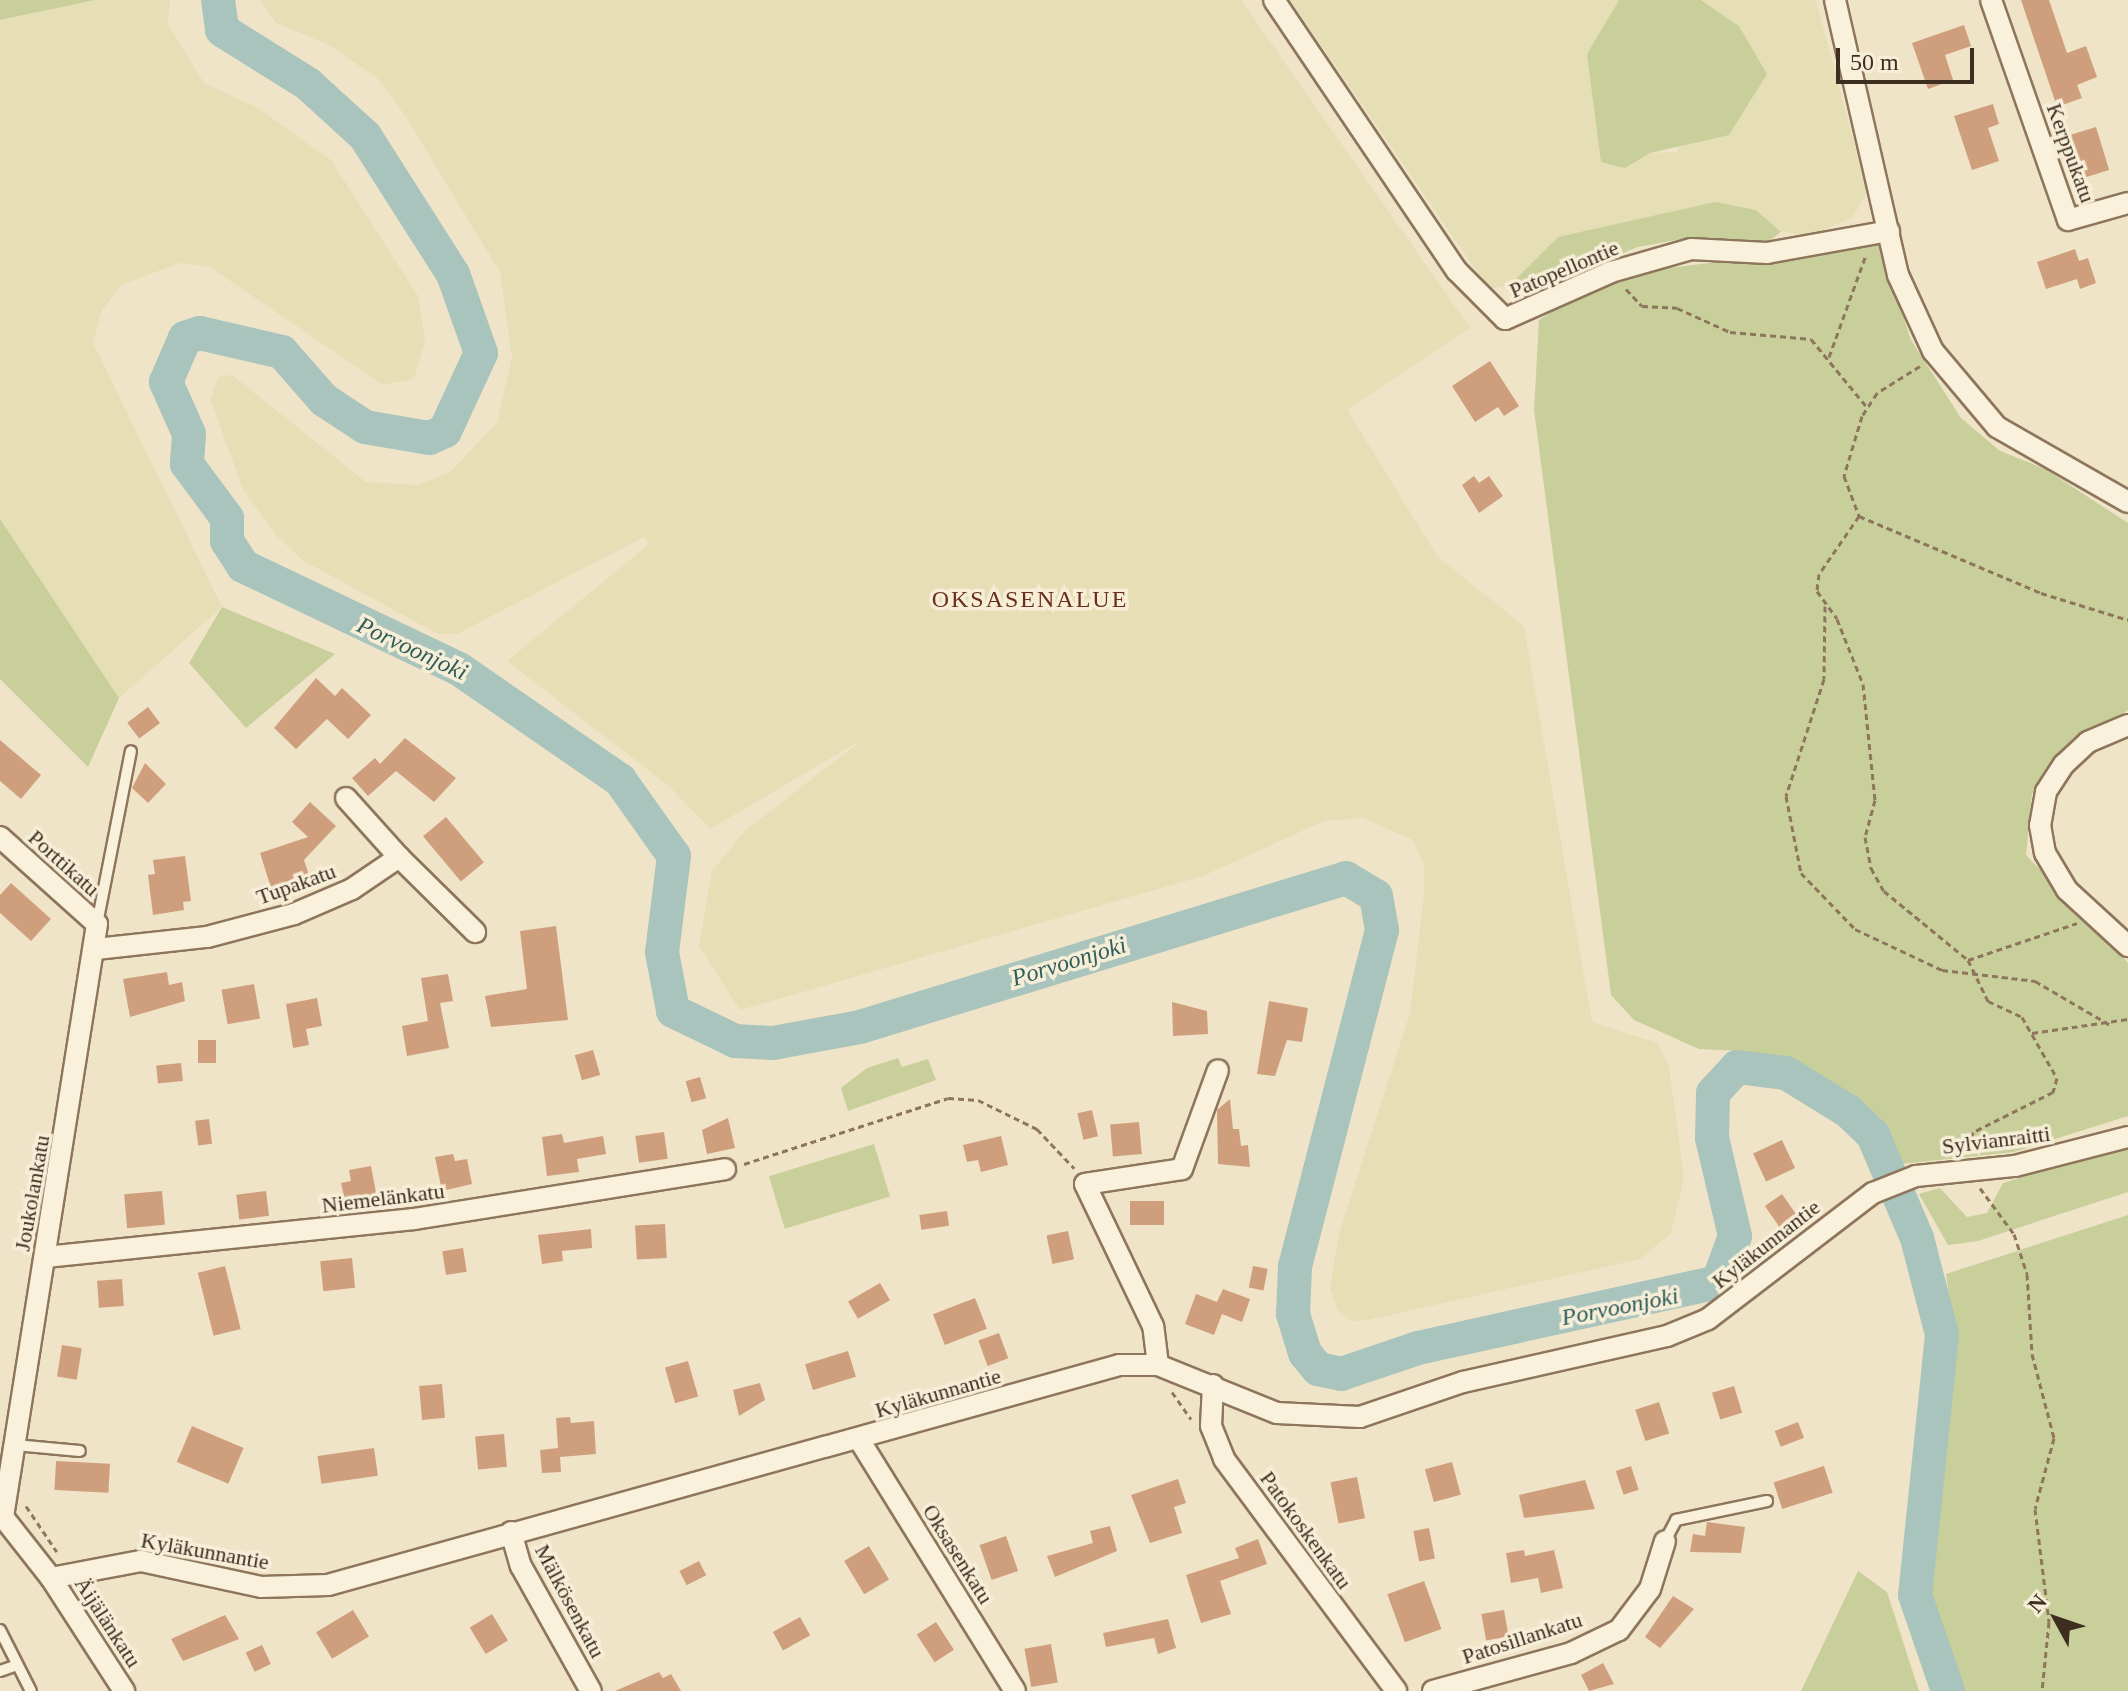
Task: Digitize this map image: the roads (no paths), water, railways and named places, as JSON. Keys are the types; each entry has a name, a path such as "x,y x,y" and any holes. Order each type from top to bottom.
{"street":[{"name":"Patopellontie","path":"1274,0 1488,305 1505,319 1518,316 1611,272 1691,249 1767,253 1885,231"},
{"path":"1835,0 1885,231 1898,275 1933,351 1997,427 2128,502"},
{"name":"Kerppukatu","path":"1991,0 2068,220 2128,203"},
{"path":"2128,725 2088,742 2064,764 2042,814 2045,853 2092,918 2128,946"},
{"path":"346,798 399,857 475,932"},
{"name":"Porttikatu","path":"0,838 97,924"},
{"name":"Tupakatu","path":"96,949 207,937 294,914 352,889 399,857"},
{"name":"Joukolankatu","path":"2,1517 96,949 97,924"},
{"path":"1158,1365 1153,1326 1085,1184 1182,1169 1218,1070"},
{"name":"Sylvianraitti","path":"1873,1193 1916,1176 2059,1158 2128,1137"},
{"name":"Niemelänkatu","path":"46,1257 414,1219 725,1169"},
{"name":"Kyläkunnantie","path":"51,1578 141,1561 261,1587 328,1585 511,1532 860,1441 1091,1372 1158,1365 1277,1413 1334,1421 1463,1382 1667,1336 1708,1319 1766,1280 1873,1193"},
{"name":"Patokoskenkatu","path":"1213,1385 1211,1426 1224,1459 1396,1691"},
{"name":"Oksasenkatu","path":"860,1441 1015,1691"},
{"path":"2,1517 51,1578"},
{"name":"Mälkösenkatu","path":"511,1532 521,1566 591,1691"},
{"name":"Patosillankatu","path":"1433,1691 1571,1653 1619,1630 1650,1589 1665,1541"},
{"name":"Äijälänkatu","path":"51,1578 124,1691"}],"lane":[{"path":"97,924 131,751"},
{"path":"15,1445 80,1451"},
{"path":"1665,1541 1676,1520 1767,1501"},
{"path":"0,1630 31,1691"},
{"path":"0,1671 17,1665"}],"waterway":[{"name":"Porvoonjoki","path":"218,0 222,30 308,84 365,136 453,274 481,353 445,431 429,438 365,427 324,400 282,352 200,333 185,338 166,382 189,434 187,464 227,518 227,541 243,566 459,669 620,780 674,856 662,952 673,1011 735,1041 773,1043 860,1027 1346,878 1376,896 1382,930 1295,1267 1293,1314 1305,1353 1318,1369 1341,1374 1418,1348 1718,1282 1735,1236 1712,1138 1713,1093 1737,1067 1786,1073 1848,1111 1873,1135 1917,1238 1942,1335 1915,1595 1948,1691"}],"district":[{"name":"OKSASENALUE","path":"1030,600"}]}
